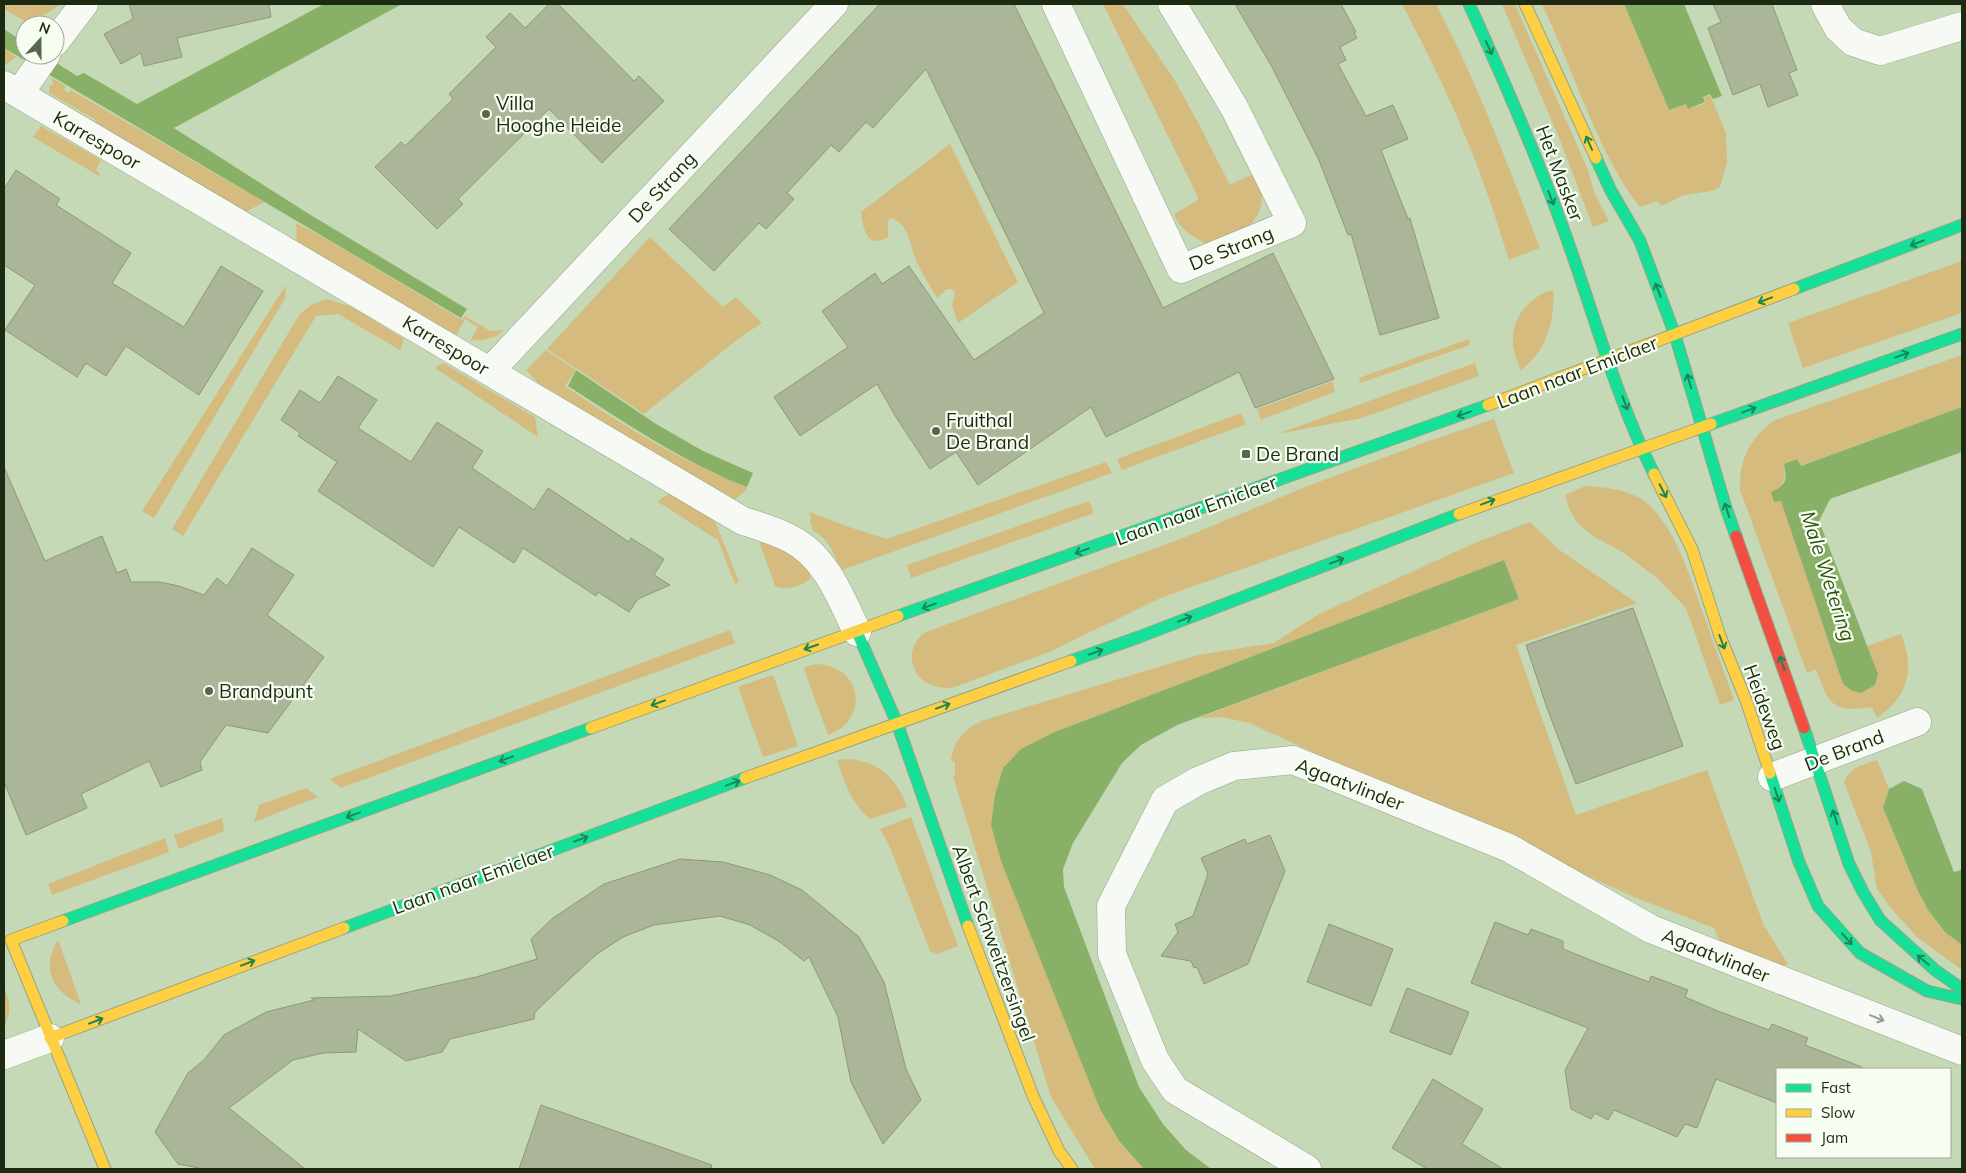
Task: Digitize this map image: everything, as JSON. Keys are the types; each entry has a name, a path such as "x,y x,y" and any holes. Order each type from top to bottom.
{"street":[{"path":"65,29 84,4"},
{"name":"De Strang","path":"490,371 834,4"},
{"name":"De Strang","path":"1056,4 1181,269 1292,223 1234,107 1172,4"},
{"name":"Het Masker","path":"1469,4 1511,96 1576,264 1608,359"},
{"name":"Het Masker","path":"1525,4 1610,189 1640,241 1675,335"},
{"path":"1825,4 1838,28 1853,42 1880,50 1962,26"},
{"name":"Karrespoor","path":"25,77 490,371 744,521 791,539 814,556 833,582 857,632"},
{"name":"Laan naar Emiclaer","path":"50,1038 6,936 1497,402 1962,225"},
{"name":"Laan naar Emiclaer","path":"4,1055 897,723 1139,637 1502,497 1962,334"},
{"name":"Laan naar Emiclaer","path":"1675,335 1703,426"},
{"name":"Heideweg","path":"1608,359 1642,448 1692,548 1720,636 1747,702 1799,862 1818,906 1860,953 1927,991 1962,998"},
{"name":"Heideweg","path":"1703,426 1726,508 1816,761 1849,864 1880,920 1935,970 1962,989"},
{"path":"857,632 897,723"},
{"name":"De Brand","path":"1772,777 1917,722"},
{"name":"Albert Schweitzersingel","path":"897,723 977,952 1033,1096 1059,1151 1072,1169"},
{"name":"Agaatvlinder","path":"1307,1169 1175,1090 1155,1060 1112,954 1111,906 1165,800 1198,782 1234,766 1292,760 1508,848 1651,929 1962,1051"},
{"path":"50,1038 105,1169"}],"shaded area":[{"path":"4,4 61,4 44,15 15,15 4,9"},
{"path":"1103,4 1123,4 1174,79 1230,185 1251,175 1258,179 1262,196 1259,212 1243,231 1229,238 1208,244 1188,233 1180,225 1174,214 1198,200 1196,193"},
{"path":"1402,4 1436,4 1465,63 1504,155 1540,248 1509,260 1489,198 1459,121"},
{"path":"1502,4 1515,4 1588,170 1594,192 1609,221 1593,227 1562,145"},
{"path":"1542,4 1624,4 1669,110 1686,104 1689,109 1706,103 1704,97 1710,95 1726,133 1727,163 1720,187 1712,191 1684,195 1661,206 1657,201 1640,207 1606,152"},
{"path":"4,48 15,58 4,66"},
{"path":"52,78 66,86 64,90 69,93 71,90 264,202 244,213 94,125 96,120 49,93 50,85 53,85"},
{"path":"41,126 101,160 96,170 100,174 99,176 33,137"},
{"path":"950,144 1018,282 958,323 952,306 955,293 952,289 947,289 937,298 918,264 906,231 898,221 891,218 888,220 888,237 875,241 867,236 861,212"},
{"path":"296,223 330,241 462,320 465,316 490,331 504,330 497,336 489,339 471,340 478,327 465,319 456,336 297,244"},
{"path":"650,237 723,307 736,297 762,323 742,336 644,414 547,349"},
{"path":"1962,261 1962,313 1803,368 1788,323"},
{"path":"286,285 285,298 154,518 142,511"},
{"path":"1553,290 1552,315 1545,340 1542,347 1521,371 1513,345 1513,335 1518,318 1536,297"},
{"path":"327,299 352,307 404,339 400,350 338,314 316,316 183,536 172,529 299,315 311,305"},
{"path":"1469,339 1470,345 1360,383 1359,378"},
{"path":"546,350 576,370 565,386 653,442 699,466 747,487 746,490 735,500 539,384 526,370"},
{"path":"1962,355 1962,407 1800,466 1796,459 1784,465 1784,480 1774,502 1781,501 1878,674 1867,646 1901,634 1908,659 1906,681 1896,700 1877,718 1872,707 1848,709 1834,704 1825,691 1816,669 1807,673 1740,490 1744,459 1759,434 1775,420"},
{"path":"443,363 535,417 538,437 435,368"},
{"path":"1475,363 1479,376 1362,418 1277,434"},
{"path":"1333,381 1335,392 1261,420 1257,409"},
{"path":"1241,413 1246,424 1122,470 1117,459"},
{"path":"1494,419 1514,473 1163,597 1049,652 952,688 928,684 916,672 912,658 914,645 928,631 1183,538 1310,485"},
{"path":"1106,462 1112,473 842,570 827,542 813,531 810,520 809,512 887,539"},
{"path":"1585,486 1613,489 1634,495 1652,508 1663,521 1681,554 1734,700 1720,705 1686,608 1657,578 1621,551 1596,538 1577,523 1565,495"},
{"path":"670,494 715,521 739,582 735,584 718,540 658,502"},
{"path":"1089,501 1094,513 911,578 907,565"},
{"path":"1530,522 1558,549 1637,603 1516,645 1576,815 1707,770 1764,926 1788,964 1780,967 1721,945 1714,928 1634,897 1249,723 1222,717 1198,718 1519,599 1504,560 1052,733 1021,749 1120,1142 1144,1169 1095,1169 1051,1097 953,776 955,775 955,762 951,761 952,754 960,737 969,728 981,721 1198,655 1274,643 1319,614 1477,542"},
{"path":"759,541 790,554 804,564 811,578 794,587 784,588 775,586"},
{"path":"730,630 735,643 341,788 330,779"},
{"path":"817,664 832,667 844,674 852,683 855,695 855,706 850,718 841,728 828,735 804,669 806,666"},
{"path":"772,675 798,746 763,757 738,687"},
{"path":"848,759 868,763 885,773 898,788 907,807 870,819 853,799 837,760"},
{"path":"1877,760 1889,789 1883,808 1928,910 1945,932 1962,945 1962,970 1918,938 1889,906 1877,889 1871,852 1844,782 1853,770"},
{"path":"306,788 318,797 254,822 259,805"},
{"path":"911,817 958,946 937,954 930,951 889,845 880,829"},
{"path":"222,818 224,831 179,849 174,835"},
{"path":"165,838 169,852 52,895 48,884"},
{"path":"58,940 81,1004 63,993 52,978 50,960"},
{"path":"4,988 9,1008 4,1027"}],"water":[{"path":"324,4 402,4 174,128 309,214 467,309 461,318 33,65 60,65 77,76 84,73 137,104"},
{"path":"1624,4 1684,4 1722,96 1713,99 1710,94 1703,97 1705,102 1688,109 1686,104 1669,110"},
{"path":"4,29 15,36 15,54 4,48"},
{"path":"576,370 656,424 703,451 753,473 747,487 677,454 568,386"},
{"name":"Male Wetering","path":"1962,407 1962,452 1830,499 1819,521 1878,674 1875,685 1861,693 1851,690 1843,684 1781,501 1774,502 1771,492 1780,487 1785,481 1784,464 1797,459 1801,466"},
{"path":"1504,560 1519,599 1177,725 1141,745 1122,763 1073,843 1063,869 1064,887 1139,1087 1163,1124 1186,1150 1211,1169 1144,1169 1120,1142 1100,1109 1001,861 991,825 995,795 1003,768 1021,749 1052,733"},
{"path":"1904,781 1922,789 1954,872 1961,870 1962,945 1945,932 1928,910 1883,808 1889,789"}],"building":[{"path":"129,4 269,4 271,17 177,38 182,57 144,66 141,53 121,64 104,34 133,19"},
{"name":"Villa Hooghe Heide","path":"549,4 558,4 634,81 639,76 664,101 602,163 549,109 458,199 463,204 437,229 375,167 401,142 405,146 453,99 449,94 496,47 486,37 510,13 525,28"},
{"path":"880,4 1014,4 1163,308 1273,253 1334,379 1255,408 1239,372 1106,437 1091,407 978,485 956,452 930,469 877,384 800,436 774,397 848,347 822,311 875,273 882,284 909,266 974,360 1044,313 926,69 873,128 866,122 839,152 831,145 787,193 794,199 766,229 759,223 714,271 669,229"},
{"path":"1235,4 1341,4 1356,32 1354,33 1357,38 1340,47 1346,60 1338,64 1366,116 1393,105 1408,139 1381,150 1408,219 1410,218 1439,318 1380,335 1351,234 1348,235 1318,158 1272,67"},
{"path":"1713,4 1772,4 1797,70 1789,73 1798,95 1768,107 1760,84 1733,95 1708,28 1721,22"},
{"path":"16,170 60,199 56,205 131,253 112,283 184,327 221,266 263,291 199,395 126,346 106,376 86,363 77,377 5,330 35,285 4,265 4,189"},
{"path":"338,376 377,400 358,428 411,462 437,422 483,451 472,468 534,510 548,488 629,542 631,538 664,559 654,575 670,585 638,599 629,612 598,592 596,596 523,548 514,563 459,527 433,567 318,491 337,462 298,436 300,433 281,420 300,390 320,403"},
{"path":"4,467 45,561 102,536 117,573 126,569 131,582 160,582 179,586 204,595 217,578 227,586 252,548 294,575 267,615 324,657 268,733 226,725 200,762 202,770 161,787 149,761 81,794 87,808 26,835 4,782"},
{"path":"1633,608 1683,746 1576,784 1547,708 1526,645"},
{"path":"1270,835 1285,871 1248,964 1204,984 1197,967 1194,968 1191,961 1161,956 1178,932 1175,924 1193,916 1208,874 1201,858 1245,839 1247,844"},
{"path":"680,859 723,862 770,875 802,890 859,937 884,982 906,1069 921,1100 883,1144 851,1082 838,1017 809,957 804,961 780,942 750,925 720,916 654,925 623,937 597,954 574,975 535,1012 534,1019 450,1039 442,1052 406,1061 358,1029 356,1052 323,1053 293,1060 229,1108 305,1169 204,1169 178,1164 155,1132 188,1073 204,1060 224,1035 266,1012 314,1000 311,998 391,996 476,977 537,959 531,939 553,918 604,884"},
{"path":"1495,922 1528,935 1531,929 1563,941 1563,949 1598,963 1649,982 1651,976 1688,990 1685,997 1718,1011 1769,1030 1772,1024 1808,1038 1805,1045 1862,1068 1776,1068 1776,1103 1716,1079 1697,1128 1685,1124 1677,1137 1614,1110 1608,1120 1595,1113 1591,1119 1571,1109 1565,1070 1588,1028 1471,983"},
{"path":"1329,924 1393,949 1371,1006 1307,982"},
{"path":"1407,988 1469,1012 1451,1055 1390,1032"},
{"path":"1433,1079 1483,1109 1462,1144 1503,1169 1427,1169 1392,1148"},
{"path":"541,1105 712,1165 711,1169 519,1169"}],"traffic: fast":[{"path":"1469,4 1541,171 1574,259 1616,384 1654,474"},
{"path":"1596,158 1610,189 1640,241 1675,335 1736,536"},
{"path":"1794,289 1962,225"},
{"path":"1711,424 1962,334"},
{"path":"898,616 1488,405"},
{"path":"1071,661 1139,637 1459,514"},
{"path":"857,632 897,723 968,926"},
{"path":"63,921 591,728"},
{"path":"1804,728 1849,864 1863,892 1880,920 1935,970 1962,989"},
{"path":"1770,773 1799,862 1818,906 1860,953 1927,991 1962,999"},
{"path":"344,928 745,778"}],"traffic: slow":[{"path":"1525,4 1596,158"},
{"path":"1488,405 1794,289"},
{"path":"1459,514 1711,424"},
{"path":"1654,474 1692,549 1720,636 1747,703 1770,773"},
{"path":"591,728 898,616"},
{"path":"745,778 1071,661"},
{"path":"63,921 11,940 105,1169"},
{"path":"968,926 1033,1096 1059,1151 1072,1169"},
{"path":"50,1038 344,928"}],"traffic: jam":[{"path":"1736,536 1804,728"}],"place":[{"name":"Villa Hooghe Heide","path":"486,114"},
{"name":"Fruithal De Brand","path":"936,431"},
{"name":"De Brand","path":"1246,454"},
{"name":"Brandpunt","path":"209,691"}]}
